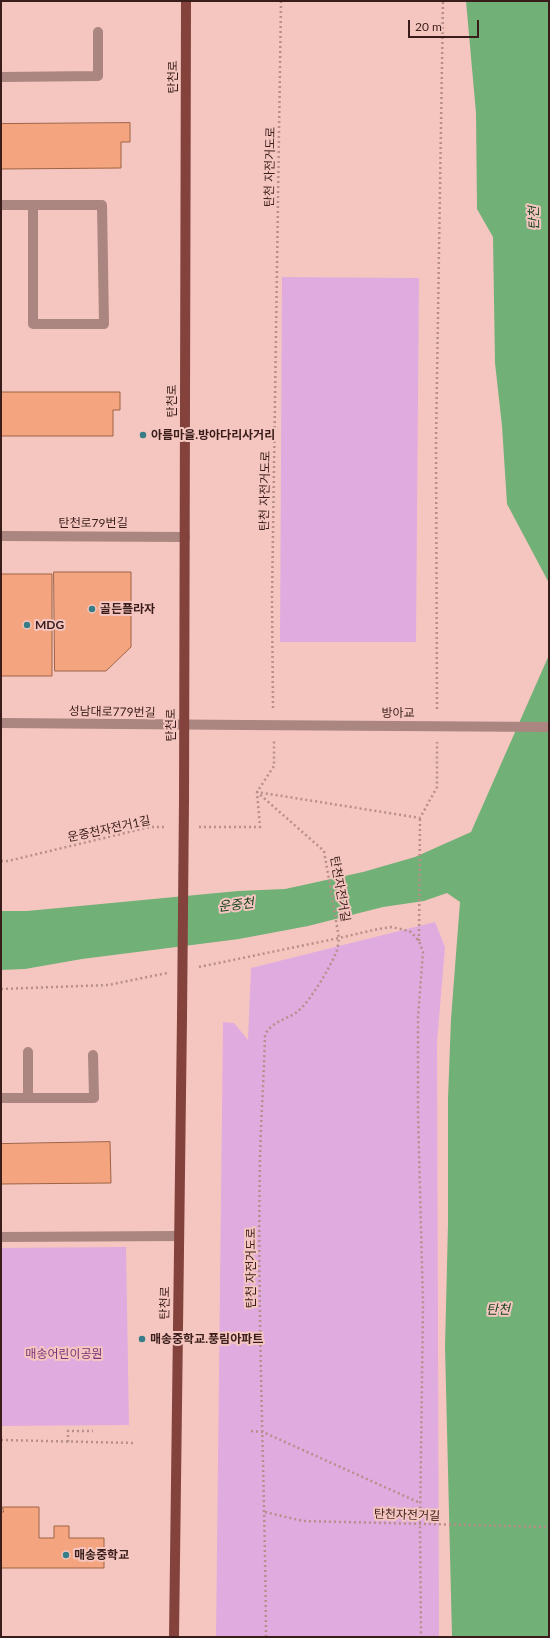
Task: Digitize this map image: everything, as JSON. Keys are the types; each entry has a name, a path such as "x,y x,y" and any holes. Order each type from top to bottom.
{"main road":[{"name":"탄천로","path":"174,1637 184,801 186,1"}],"street":[{"path":"1,77 98,76 98,32"},
{"path":"1,205 33,205 102,205 104,324 33,324 33,205"},
{"name":"탄천로79번길","path":"1,536 185,537"},
{"name":"성남대로779번길","path":"1,723 246,726"},
{"name":"방아교","path":"246,726 549,727"},
{"path":"28,1052 28,1098"},
{"path":"1,1098 94,1098 93,1055"},
{"path":"1,1237 178,1236"}],"path":[{"name":"탄천 자전거도로","path":"273,710 272,599 281,1"},
{"path":"437,716 436,440 443,1"},
{"path":"197,827 260,827 258,792 274,766 274,734"},
{"path":"419,942 420,818 437,787 437,740"},
{"path":"258,792 420,818"},
{"name":"탄천자전거길","path":"258,792 324,852 338,930"},
{"name":"운중천자전거1길","path":"1,862 150,827 174,827"},
{"path":"339,938 391,927 411,932 419,942 423,952 418,1017 418,1112 423,1304 420,1503 421,1637"},
{"name":"탄천 자전거도로","path":"266,1637 260,1281 260,1159 265,1035 268,1028 295,1013 305,1005 337,952 339,938 338,930"},
{"path":"68,1442 68,1431 93,1431"},
{"path":"251,1432 263,1432 420,1503"},
{"path":"1,1440 134,1443"},
{"name":"탄천자전거길","path":"265,1512 303,1522 549,1527"}],"green space":[{"path":"282,277 419,278 416,642 280,642"},
{"path":"435,922 445,947 437,1042 439,1637 216,1637 223,1022 234,1023 248,1040 251,968"},
{"name":"매송어린이공원","path":"126,1247 129,1425 1,1426 1,1248"}],"water":[{"name":"탄천","path":"466,1 549,1 549,583 507,504 502,426 495,363 493,237 477,209 476,113"},
{"name":"탄천","path":"549,655 549,1637 452,1637 445,1347 448,1224 448,1099 451,1019 460,902 447,893 424,901 383,907 308,926 239,939 82,959 25,969 1,970 1,911 27,911 238,891 285,889 363,872 415,857 471,832"}],"building":[{"path":"130,123 130,142 121,142 121,168 1,169 1,124"},
{"path":"1,392 120,392 120,410 113,410 113,436 1,436"},
{"name":"골든플라자","path":"54,572 131,572 131,647 106,671 55,671"},
{"name":"MDG","path":"1,574 52,574 52,676 1,676"},
{"path":"110,1142 111,1183 1,1184 1,1144"},
{"path":"3,1507 39,1507 39,1538 54,1538 54,1526 69,1526 69,1538 104,1538 104,1568 1,1568 1,1512 3,1512"}],"place":[{"name":"아름마을.방아다리사거리","path":"143,435"},
{"name":"골든플라자","path":"92,609"},
{"name":"MDG","path":"27,625"},
{"name":"매송중학교.풍림아파트","path":"142,1339"},
{"name":"매송중학교","path":"66,1555"}],"water label":[{"name":"운중천","path":"236,905"}]}
